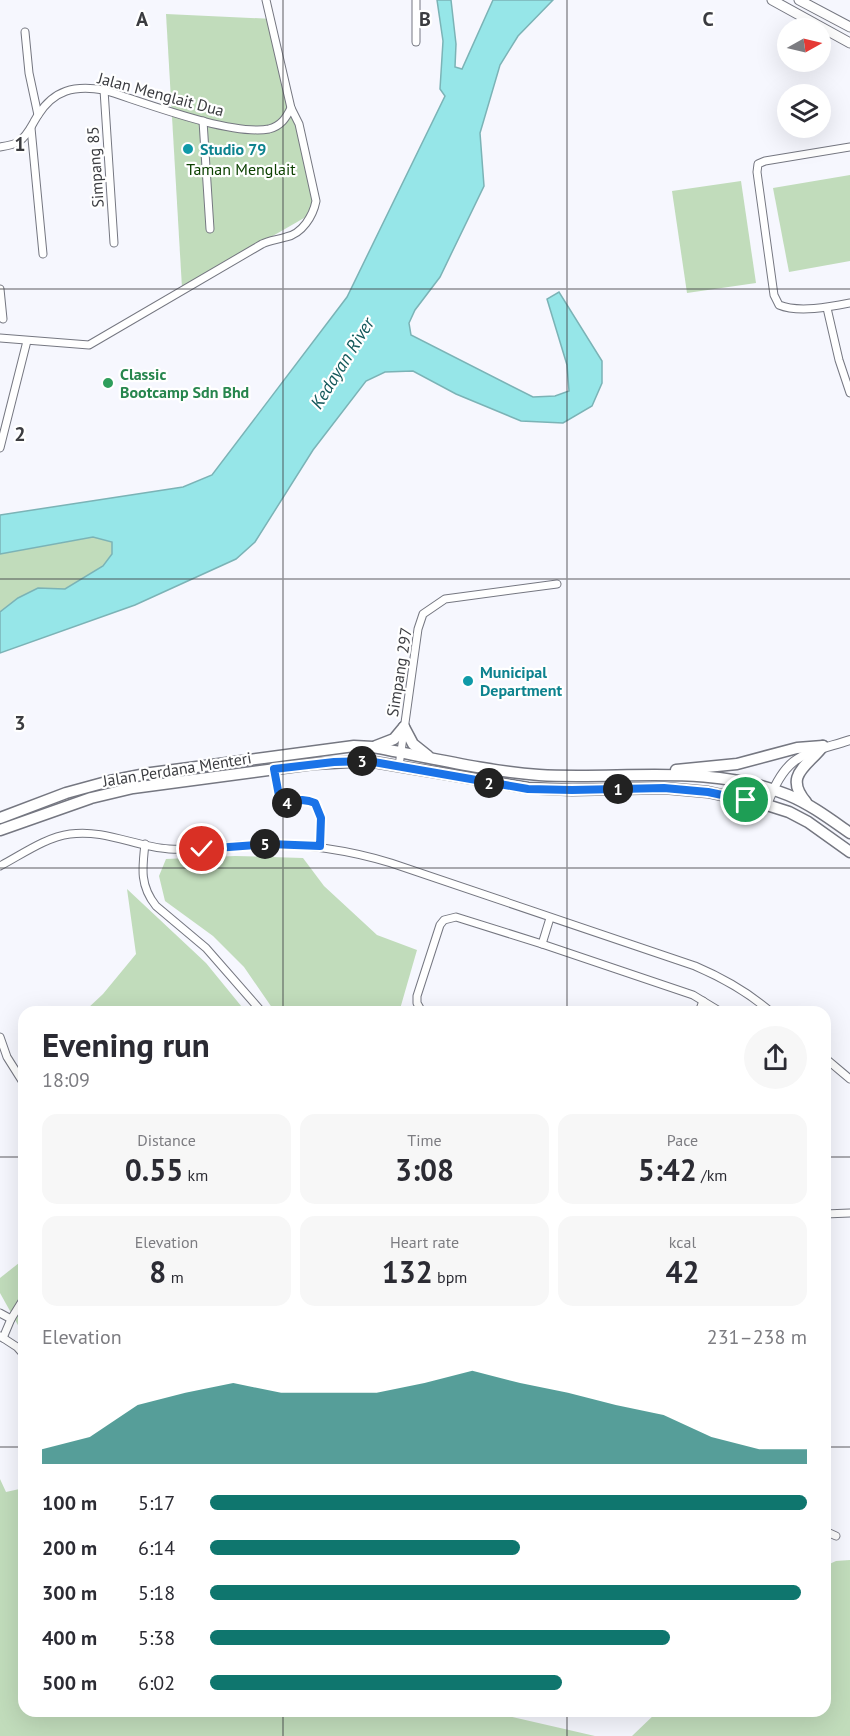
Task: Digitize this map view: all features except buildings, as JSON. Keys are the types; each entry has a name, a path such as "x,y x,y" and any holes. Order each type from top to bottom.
{"main road":[{"path":"772,0 850,43"},
{"path":"799,0 850,27"},
{"path":"373,747 394,739 404,727 413,744 429,757"},
{"path":"643,775 737,764 797,748 823,746"},
{"path":"809,805 800,795 796,782 800,770 814,758 823,746"},
{"name":"Jalan Perdana Menteri","path":"0,818 66,793 120,779 339,747 373,747 521,773 558,776 643,775 721,778 788,795 809,805 850,833"},
{"name":"Jalan Perdana Menteri","path":"0,830 91,798 133,788 274,769 368,761 528,789 685,789 708,792 789,812 808,822 850,852"}],"street":[{"path":"0,338 89,345 262,244 287,237 305,225 315,209 316,201 299,124 291,108 266,0"},
{"path":"416,0 416,42"},
{"path":"25,32 29,73 38,115"},
{"name":"Jalan Menglait Dua","path":"0,147 16,144 31,128 50,99 59,92 92,88 104,90 203,121 242,128 270,129 285,119 291,108"},
{"name":"Simpang 85","path":"104,90 114,243"},
{"path":"203,121 210,229"},
{"path":"31,128 43,254"},
{"path":"850,147 765,161 758,164 757,171 774,295 779,305 786,308 827,308 850,303"},
{"path":"0,289 3,319"},
{"path":"827,308 837,352 850,393"},
{"path":"0,448 27,341"},
{"name":"Simpang 297","path":"399,766 418,629 423,614 445,599 557,584"},
{"path":"767,805 772,790 784,769 798,758 823,746 850,740"},
{"path":"274,769 280,801 283,803 309,801 315,803 321,818 320,846"},
{"path":"0,866 46,842 67,834 95,834 167,849 186,850 269,844 320,846 353,852 392,863 717,975 749,993 763,1006"},
{"path":"145,844 141,877 150,898 156,906 206,948 257,1006"},
{"path":"418,1006 417,996 440,926 444,920 456,917 684,992 711,1006"},
{"path":"542,944 550,918"},
{"path":"701,1006 703,1001"},
{"path":"0,1037 7,1057 18,1074"},
{"path":"831,1063 850,1079"},
{"path":"831,1214 850,1213"},
{"path":"18,1308 1,1337 18,1348"},
{"path":"0,1313 11,1319"}],"green space":[{"name":"Taman Menglait","path":"166,14 274,19 318,210 182,288"},
{"path":"850,175 850,261 789,272 773,188"},
{"path":"741,181 756,283 687,293 672,191"},
{"path":"93,537 112,542 112,554 103,566 65,589 38,588 18,598 0,612 0,554"},
{"path":"235,856 303,858 324,886 377,935 417,950 401,1006 271,1006 244,967 213,936 165,901 159,876 166,859"},
{"path":"127,889 206,963 241,1006 90,1006 136,954"},
{"path":"18,1264 18,1325 0,1293 0,1278"},
{"path":"0,1479 6,1492 18,1489 18,1717 513,1717 595,1736 0,1736"},
{"path":"850,1560 850,1736 632,1736 652,1717 831,1717 831,1563"}],"water":[{"name":"Kedayan River","path":"437,0 451,0 456,44 455,67 462,69 493,0 553,0 518,36 500,65 480,133 484,186 440,277 415,310 409,323 411,335 533,397 555,396 569,391 567,365 547,299 559,292 602,361 602,383 592,406 563,423 521,421 456,394 413,371 385,372 366,381 313,450 255,542 236,559 135,605 0,653 0,612 18,598 38,588 65,589 103,566 112,554 112,542 93,537 0,554 0,515 183,487 212,475 347,297 445,96 440,89 443,41"}],"place":[{"name":"Studio 79","path":"188,149"},
{"name":"Classic Bootcamp Sdn Bhd","path":"108,383"},
{"name":"Municipal Department","path":"468,681"}],"route":[{"path":"202,849 269,844 320,846 321,818 315,803 302,800 283,803 280,801 274,769 334,762 368,761 528,789 664,788 708,792 746,800"}]}
